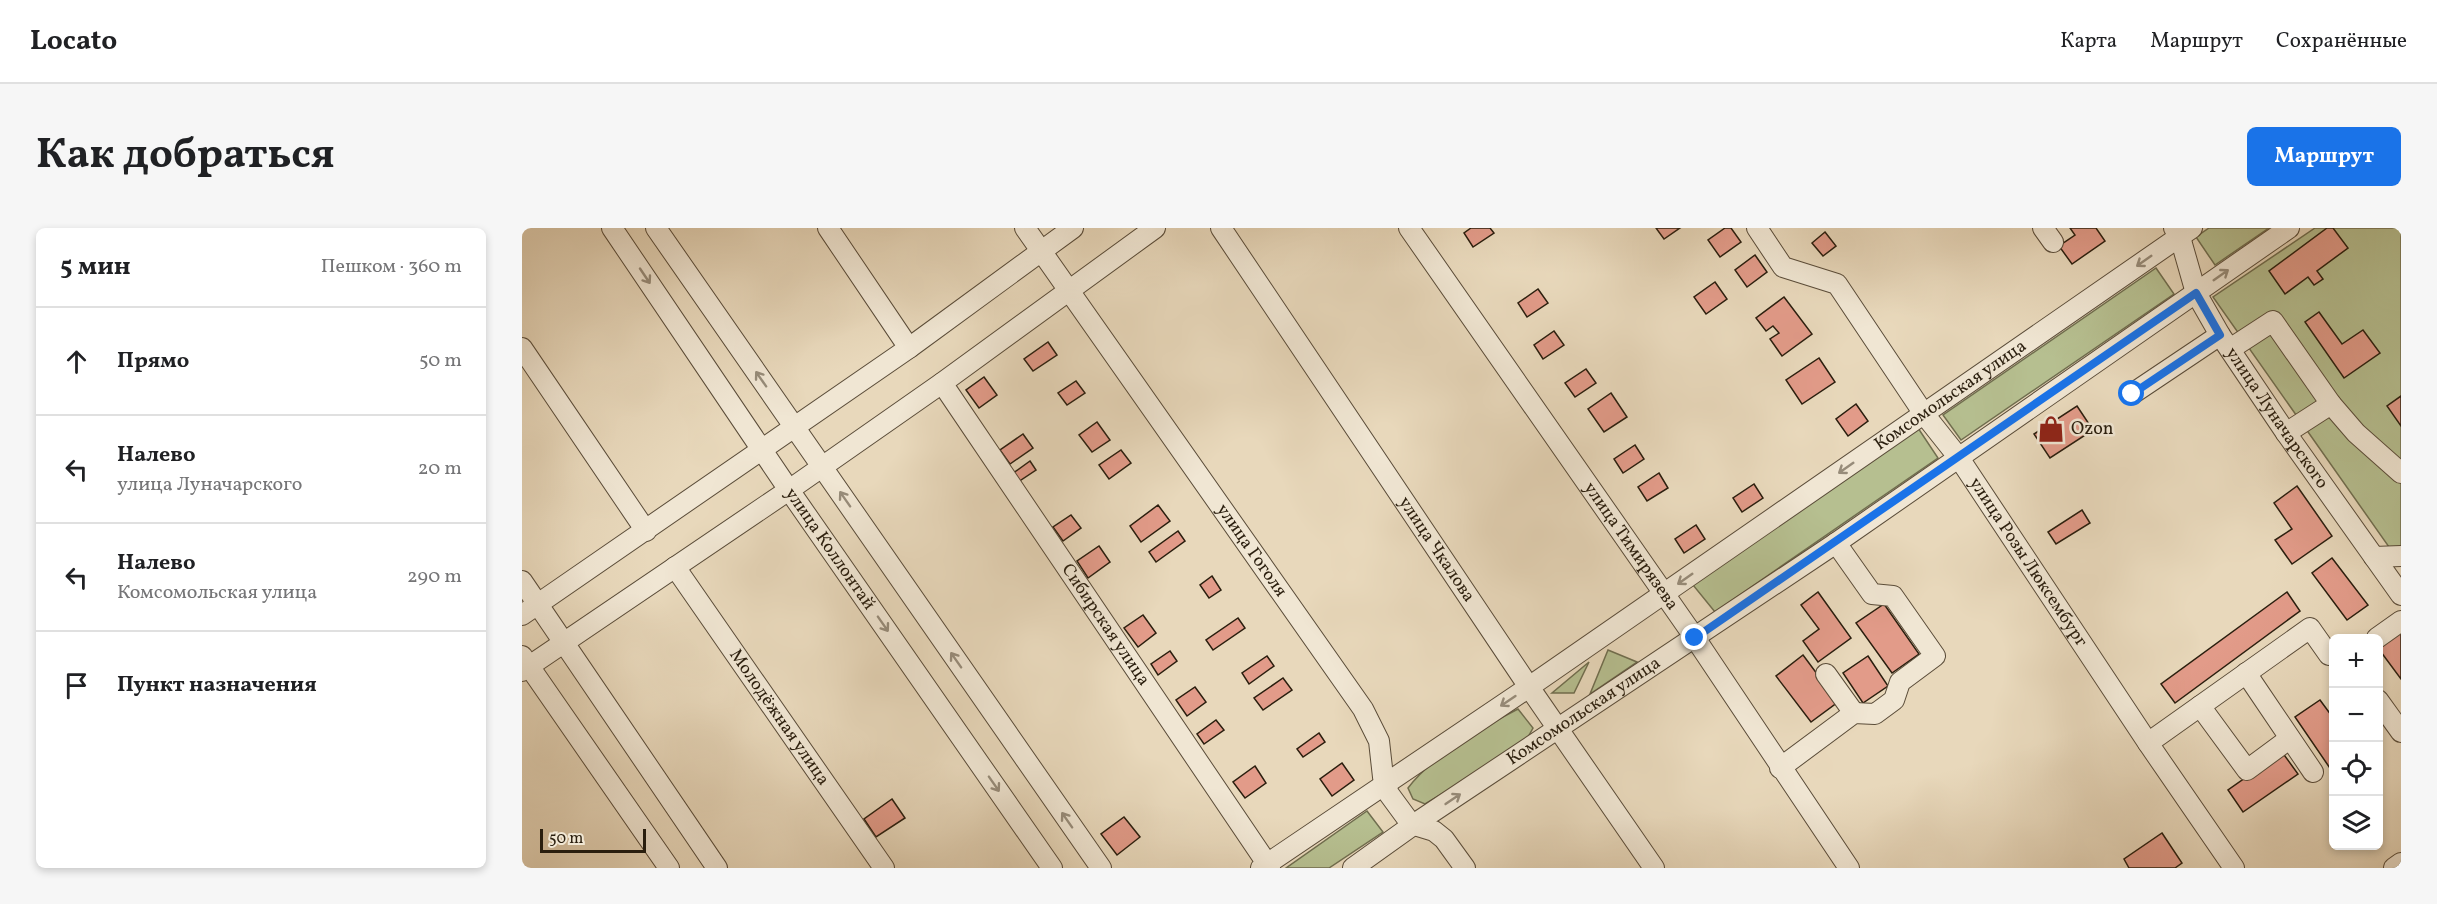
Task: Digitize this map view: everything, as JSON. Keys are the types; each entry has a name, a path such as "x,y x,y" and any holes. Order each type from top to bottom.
{"street":[{"name":"улица Коллонтай","path":"612,228 789,490 1052,868"},
{"path":"656,228 1101,868"},
{"path":"828,228 909,348"},
{"name":"улица Гоголя","path":"1025,228 1363,709 1379,741 1385,784 1389,794 1413,825 1434,831 1448,843 1465,868"},
{"path":"530,609 909,348 1073,228"},
{"path":"669,868 524,665 563,643 823,467 1155,228"},
{"name":"улица Чкалова","path":"1221,228 1529,687 1654,868"},
{"name":"улица Тимирязева","path":"1409,228 1695,638 1849,868"},
{"name":"улица Розы Люксембург","path":"1757,228 1783,267 1837,284 1924,414 1959,458 2234,868"},
{"name":"Комсомольская улица","path":"1353,868 1413,825 1836,543 2289,228"},
{"name":"Комсомольская улица","path":"1266,866 1924,414 2182,231"},
{"name":"улица Луначарского","path":"2182,231 2196,293 2225,342 2286,433 2401,595"},
{"path":"2132,394 2225,342 2273,321 2331,404 2356,433 2401,472"},
{"path":"522,348 646,531"},
{"name":"Сибирская улица","path":"942,383 1266,866"},
{"path":"2286,433 2331,404"},
{"path":"1780,768 1854,713 1875,714 1894,700 1900,682 1935,656 1893,596 1872,594 1836,543"},
{"path":"2374,557 2401,556"},
{"name":"Молодёжная улица","path":"675,567 884,868"},
{"path":"522,581 530,609 563,643 717,868"},
{"path":"2383,634 2401,621"},
{"path":"2148,742 2310,628 2329,655"},
{"path":"2246,673 2313,772"},
{"path":"1826,674 1854,713"},
{"path":"2200,706 2247,770 2289,739"},
{"path":"2383,706 2401,732"},
{"path":"2394,868 2401,863"}],"green space":[{"path":"2209,228 2269,228 2215,265 2196,237"},
{"path":"2315,228 2401,228 2401,564 2213,297"},
{"path":"2156,268 2174,294 1961,440 1943,415"},
{"path":"1918,428 1938,458 1715,612 1693,585"},
{"path":"1608,650 1637,662 1590,694"},
{"path":"1589,662 1574,693 1552,693"},
{"path":"1518,709 1533,728 1528,737 1479,772 1425,804 1413,799 1408,788 1430,765 1474,733"},
{"path":"1367,811 1383,832 1329,868 1286,868"}],"building":[{"path":"1471,228 1490,228 1494,233 1473,247 1464,233"},
{"path":"1656,228 1680,228 1664,239"},
{"path":"1725,228 1731,228 1741,242 1720,257 1708,240"},
{"path":"2070,228 2096,228 2105,241 2072,264 2059,246 2075,235"},
{"path":"2327,228 2333,228 2348,248 2317,271 2323,279 2314,285 2308,277 2285,294 2269,271"},
{"path":"1825,232 1836,246 1823,256 1812,243"},
{"path":"1755,255 1767,272 1747,287 1735,270"},
{"path":"1715,282 1727,299 1706,314 1694,297"},
{"path":"1538,289 1548,303 1527,317 1518,303"},
{"path":"1784,297 1812,334 1782,356 1770,339 1779,333 1773,326 1766,331 1756,318"},
{"path":"2319,312 2342,344 2363,330 2380,353 2344,378 2305,322"},
{"path":"1554,331 1564,345 1543,359 1534,345"},
{"path":"1048,342 1057,355 1033,371 1024,359"},
{"path":"1819,358 1835,382 1802,404 1786,380"},
{"path":"1586,369 1596,383 1575,397 1565,383"},
{"path":"984,377 997,395 979,408 966,390"},
{"path":"1076,381 1085,393 1067,405 1058,393"},
{"path":"1611,393 1627,417 1604,432 1588,409"},
{"path":"2401,396 2401,426 2387,406"},
{"path":"1856,404 1868,421 1848,436 1836,419"},
{"path":"2077,406 2093,430 2050,458 2034,434"},
{"path":"1097,422 1110,440 1092,452 1079,435"},
{"path":"1023,434 1033,448 1010,464 1000,450"},
{"path":"1635,445 1644,459 1623,473 1614,459"},
{"path":"1121,450 1131,463 1109,479 1099,465"},
{"path":"1030,461 1036,470 1018,482 1012,474"},
{"path":"1659,473 1668,488 1647,501 1638,487"},
{"path":"1754,484 1763,498 1742,512 1733,498"},
{"path":"2297,486 2332,536 2292,564 2275,540 2292,529 2274,503"},
{"path":"1158,505 1170,521 1141,542 1130,526"},
{"path":"2082,510 2090,523 2056,544 2048,532"},
{"path":"1071,515 1081,528 1063,541 1053,527"},
{"path":"1696,525 1705,539 1684,553 1675,539"},
{"path":"1178,531 1185,541 1156,562 1149,552"},
{"path":"1099,546 1110,562 1088,578 1077,561"},
{"path":"2332,558 2368,605 2347,620 2312,573"},
{"path":"1212,576 1221,590 1209,598 1200,585"},
{"path":"1818,592 1851,638 1818,662 1803,641 1819,629 1801,605"},
{"path":"2287,592 2300,611 2175,703 2161,684"},
{"path":"1884,604 1919,654 1892,673 1856,623"},
{"path":"1143,615 1156,633 1138,647 1124,628"},
{"path":"1238,618 1245,628 1213,650 1206,640"},
{"path":"2401,633 2401,679 2383,655 2383,641"},
{"path":"1170,651 1177,661 1158,675 1151,664"},
{"path":"1803,655 1838,702 1811,722 1776,676"},
{"path":"1267,656 1274,666 1249,684 1242,673"},
{"path":"1868,656 1888,686 1863,703 1843,673"},
{"path":"1283,678 1292,690 1263,710 1254,698"},
{"path":"1195,687 1206,702 1187,716 1176,700"},
{"path":"2320,700 2329,712 2329,767 2295,717"},
{"path":"1216,720 1224,730 1204,744 1197,734"},
{"path":"1319,733 1325,742 1303,757 1297,749"},
{"path":"2282,752 2298,774 2243,812 2228,790"},
{"path":"1342,763 1354,780 1332,796 1320,779"},
{"path":"1255,766 1266,783 1245,798 1233,782"},
{"path":"892,799 905,818 876,837 864,819"},
{"path":"1124,817 1140,837 1117,855 1101,834"},
{"path":"2162,833 2182,863 2175,868 2129,868 2124,859"}],"place":[{"name":"Ozon","path":"2051,429"}],"route":[{"path":"1695,638 2196,293 2220,335 2132,394"}]}
